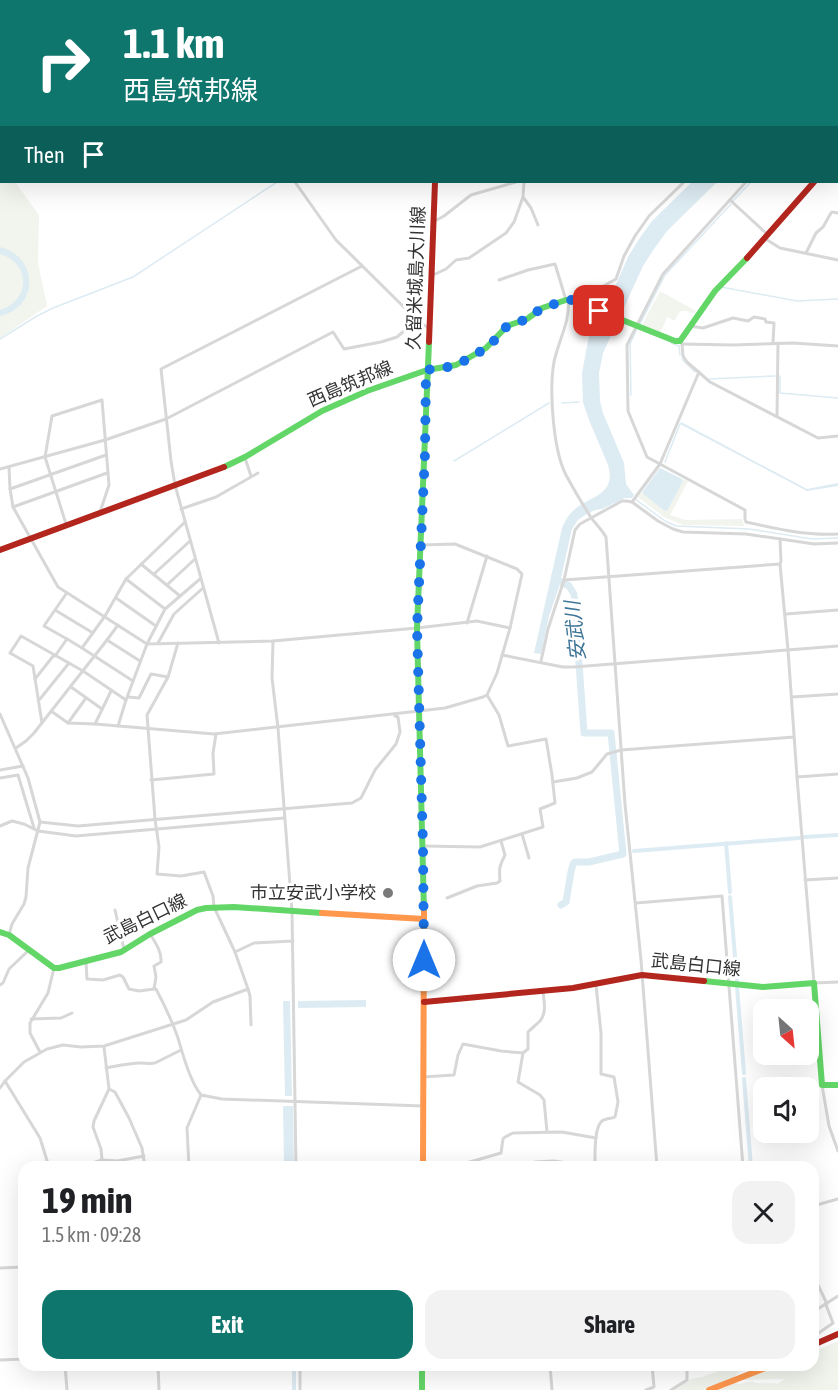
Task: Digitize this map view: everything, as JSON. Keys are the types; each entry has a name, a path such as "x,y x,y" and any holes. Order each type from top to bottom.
{"main road":[{"name":"久留米城島大川線","path":"423,1161 424,919 417,628 435,183"},
{"path":"567,300 681,343 690,326 722,283 813,183"},
{"name":"西島筑邦線","path":"0,550 224,467 322,411 426,370 444,368 463,361 486,348 507,326 527,319 542,308 567,300"},
{"name":"武島白口線","path":"54,968 86,962 124,950 197,910 214,907 424,919"},
{"path":"0,932 9,935 54,968"},
{"name":"武島白口線","path":"424,1002 573,988 642,975 763,987 814,983"},
{"path":"814,983 822,1085 838,1085"},
{"path":"819,1342 838,1334"},
{"path":"422,1371 422,1390"},
{"path":"709,1390 758,1371"}],"street":[{"path":"296,183 336,240 429,329"},
{"path":"433,222 471,195 513,183"},
{"path":"431,276 456,260 469,258 506,233 514,222 524,197 524,183"},
{"path":"567,300 579,294 591,293 616,279 624,256 644,223 683,183"},
{"path":"745,183 663,274 636,326 627,345 628,411 646,457 745,510 746,522 815,535 838,534"},
{"path":"524,197 538,225"},
{"path":"730,200 780,248 838,260"},
{"path":"806,254 816,233 823,227 831,213 838,213"},
{"path":"499,280 555,264 567,300 569,312 554,363 553,404 556,437 561,464 581,502 606,537 620,751 636,903 657,1161"},
{"path":"219,643 175,485 161,369 362,266"},
{"path":"590,307 591,293"},
{"path":"690,326 703,328 733,318 748,321 753,317 765,318 766,322 774,323 773,343"},
{"path":"0,469 105,440 166,419 333,332 344,349 397,337 417,320"},
{"path":"422,324 430,321"},
{"path":"838,346 778,343 687,345 681,343 683,356 687,362 710,382 818,438 838,436"},
{"path":"777,417 778,343"},
{"path":"632,502 660,464 699,372"},
{"path":"66,524 45,457 52,416 102,400 109,485 100,512"},
{"path":"10,489 106,455"},
{"path":"245,457 251,476"},
{"path":"9,467 13,507 58,587 147,644 273,641 477,621 510,628"},
{"path":"182,509 216,497 258,473"},
{"path":"13,507 107,474"},
{"path":"541,661 548,629 564,580 575,530 591,516 622,501 632,502 658,521 683,532 746,534 814,544 838,543"},
{"path":"82,648 105,616 126,579 184,522"},
{"path":"780,539 780,564 814,983 838,982"},
{"path":"154,574 190,541"},
{"path":"51,711 68,723 216,734 419,711 454,705 488,695 510,628 522,574 517,569 455,544 421,545"},
{"path":"467,623 487,556"},
{"path":"167,585 195,559"},
{"path":"141,564 180,596"},
{"path":"564,580 780,564"},
{"path":"118,726 140,661 165,609 201,578"},
{"path":"126,579 165,609"},
{"path":"158,643 176,612 203,588"},
{"path":"66,594 44,626 133,681"},
{"path":"115,597 156,626"},
{"path":"169,605 176,612"},
{"path":"55,610 93,633"},
{"path":"785,614 838,610"},
{"path":"15,748 26,741 42,723 118,625"},
{"path":"42,723 33,666 10,652 21,636 83,671 126,699 139,698 152,674 168,677"},
{"path":"35,679 67,639"},
{"path":"107,640 140,661"},
{"path":"273,641 272,678 292,911 296,1161"},
{"path":"177,643 168,677 147,715 151,780 159,847 156,874 181,876 204,872 213,896 214,907 235,952 248,988 251,1025"},
{"path":"502,655 563,667 574,667 838,646"},
{"path":"39,700 69,663"},
{"path":"71,687 102,709"},
{"path":"95,724 111,691"},
{"path":"791,697 838,694"},
{"path":"423,846 480,847 501,841 543,827 540,809 555,803 546,739 508,747 499,715 488,695"},
{"path":"68,723 87,698"},
{"path":"0,714 28,778 40,822 27,868 26,897 9,935"},
{"path":"40,822 78,826 352,803 361,798 375,770 396,744 400,732 398,717 395,717 395,714"},
{"path":"151,780 214,774 213,753 216,734"},
{"path":"553,783 592,772 606,754 620,751 794,737"},
{"path":"0,770 23,766"},
{"path":"0,778 18,774 34,828"},
{"path":"797,777 838,774"},
{"path":"0,826 12,821 38,831 76,836 284,818"},
{"path":"522,834 529,858"},
{"path":"447,898 477,886 500,881 498,870 505,855 501,841"},
{"path":"805,880 838,878"},
{"path":"636,903 722,896 743,1161"},
{"path":"115,910 124,950"},
{"path":"150,934 162,960 154,966 156,976 154,989"},
{"path":"235,952 254,943 293,941"},
{"path":"0,985 9,969 30,949"},
{"path":"86,962 87,979 103,980 120,975 129,989 158,991 192,1079 201,1095 222,1099 424,1106"},
{"path":"40,1052 30,1032 30,1023 48,993 54,968"},
{"path":"595,1161 598,1124 604,1119 615,1117 618,1102 614,1077 600,1074 601,1033 596,983"},
{"path":"0,1088 24,1062 40,1052 63,1045 104,1046 186,1020 213,1002 248,988"},
{"path":"423,1077 454,1075 463,1044 522,1053 528,1050 528,1032 544,1014 543,991"},
{"path":"32,1019 61,1018 72,1013"},
{"path":"102,1160 101,1149 93,1127 110,1089 104,1046"},
{"path":"106,1068 143,1062 155,1063 181,1050"},
{"path":"522,1053 518,1083 540,1095 544,1100 547,1132"},
{"path":"5,1081 40,1138 47,1161"},
{"path":"822,1085 829,1126 838,1151"},
{"path":"110,1089 115,1092 129,1118 144,1161"},
{"path":"189,1161 187,1128 201,1095"},
{"path":"475,1161 501,1153 503,1139 513,1133 562,1132 596,1138"},
{"path":"99,1161 117,1161 144,1156"},
{"path":"819,1204 838,1199"},
{"path":"0,1269 18,1268"},
{"path":"819,1287 833,1323 819,1333"},
{"path":"819,1309 838,1296"},
{"path":"0,1360 18,1359"},
{"path":"65,1371 67,1390"},
{"path":"158,1371 159,1390"},
{"path":"300,1371 300,1390"},
{"path":"550,1371 552,1390"},
{"path":"646,1390 654,1387 653,1371"},
{"path":"671,1390 687,1380 687,1371"}],"shaded area":[{"path":"0,183 16,183 39,215 38,263 47,306 0,338"},
{"path":"691,183 716,183 667,231 654,249 643,266 603,353 599,373 600,401 624,463 626,484 634,495 632,498 625,498 585,515 572,529 541,654 534,653 562,528 573,511 603,491 609,481 608,465 583,402 582,373 589,336 610,298 628,257 652,221"},
{"path":"0,247 13,252 22,261 29,282 22,303 13,311 0,316 0,310 17,298 22,290 23,282 22,273 17,265 0,254"},
{"path":"660,291 696,311 694,313 682,311 675,321 667,317 660,334 642,325"},
{"path":"681,422 807,489 838,483 838,486 807,491 680,424"},
{"path":"660,468 683,481 667,511 643,494"},
{"path":"682,479 688,481 670,515 685,520 742,519 744,526 683,525 664,517 638,497 643,491 643,494 665,511 683,482"},
{"path":"366,1000 366,1007 298,1008 298,1001"},
{"path":"283,1001 290,1001 292,1096 285,1096"},
{"path":"283,1106 293,1106 294,1161 284,1161"},
{"path":"838,1341 838,1390 715,1390 734,1383 752,1381 777,1384 785,1379 742,1380 766,1371 819,1371 819,1349"},
{"path":"719,1371 739,1371 732,1379 703,1390 674,1390 691,1379"}],"waterway":[{"path":"0,339 53,308 133,277 275,183"},
{"path":"733,201 750,183"},
{"path":"640,324 665,275 731,204"},
{"path":"721,287 797,301 838,299"},
{"path":"631,395 630,344 637,329"},
{"path":"671,343 679,346 680,355"},
{"path":"682,359 695,372"},
{"path":"709,379 775,376"},
{"path":"780,376 780,393 838,398"},
{"path":"562,403 579,402"},
{"path":"454,461 549,403"},
{"path":"665,462 680,424"},
{"path":"635,499 665,521 676,526 749,529 812,539 838,538"},
{"name":"安武川","path":"555,576 555,579 569,586 574,594 584,733 611,733 623,854 589,862 575,862 566,902 561,905"},
{"path":"804,837 838,835"},
{"path":"634,851 799,838"},
{"path":"726,843 730,892"},
{"path":"730,897 737,980"},
{"path":"737,987 744,1073"},
{"path":"744,1079 751,1161"},
{"path":"294,1371 294,1390"}],"traffic: fast":[{"path":"224,467 322,411 367,391 427,370 456,365 486,348 507,326 527,319 542,308 566,300 572,300 680,341 715,291 747,258"},
{"path":"424,912 417,628 429,342"},
{"path":"0,932 9,935 54,968 59,968 121,952 150,934 197,910 206,908 234,907 322,913"},
{"path":"704,981 763,987 814,983 822,1085 838,1085"},
{"path":"422,1371 422,1390"}],"traffic: slow":[{"path":"423,1161 424,912"},
{"path":"322,913 424,919"},
{"path":"709,1390 758,1371"}],"traffic: jam":[{"path":"429,342 435,183"},
{"path":"747,258 813,183"},
{"path":"0,550 224,467"},
{"path":"424,1002 573,988 642,975 704,981"},
{"path":"819,1342 838,1334"}],"place":[{"name":"市立安武小学校","path":"388,893"}],"route":[{"path":"424,960 417,628 425,454 426,370 456,365 470,358 486,348 507,326 527,319 542,308 572,300 599,311"}]}
